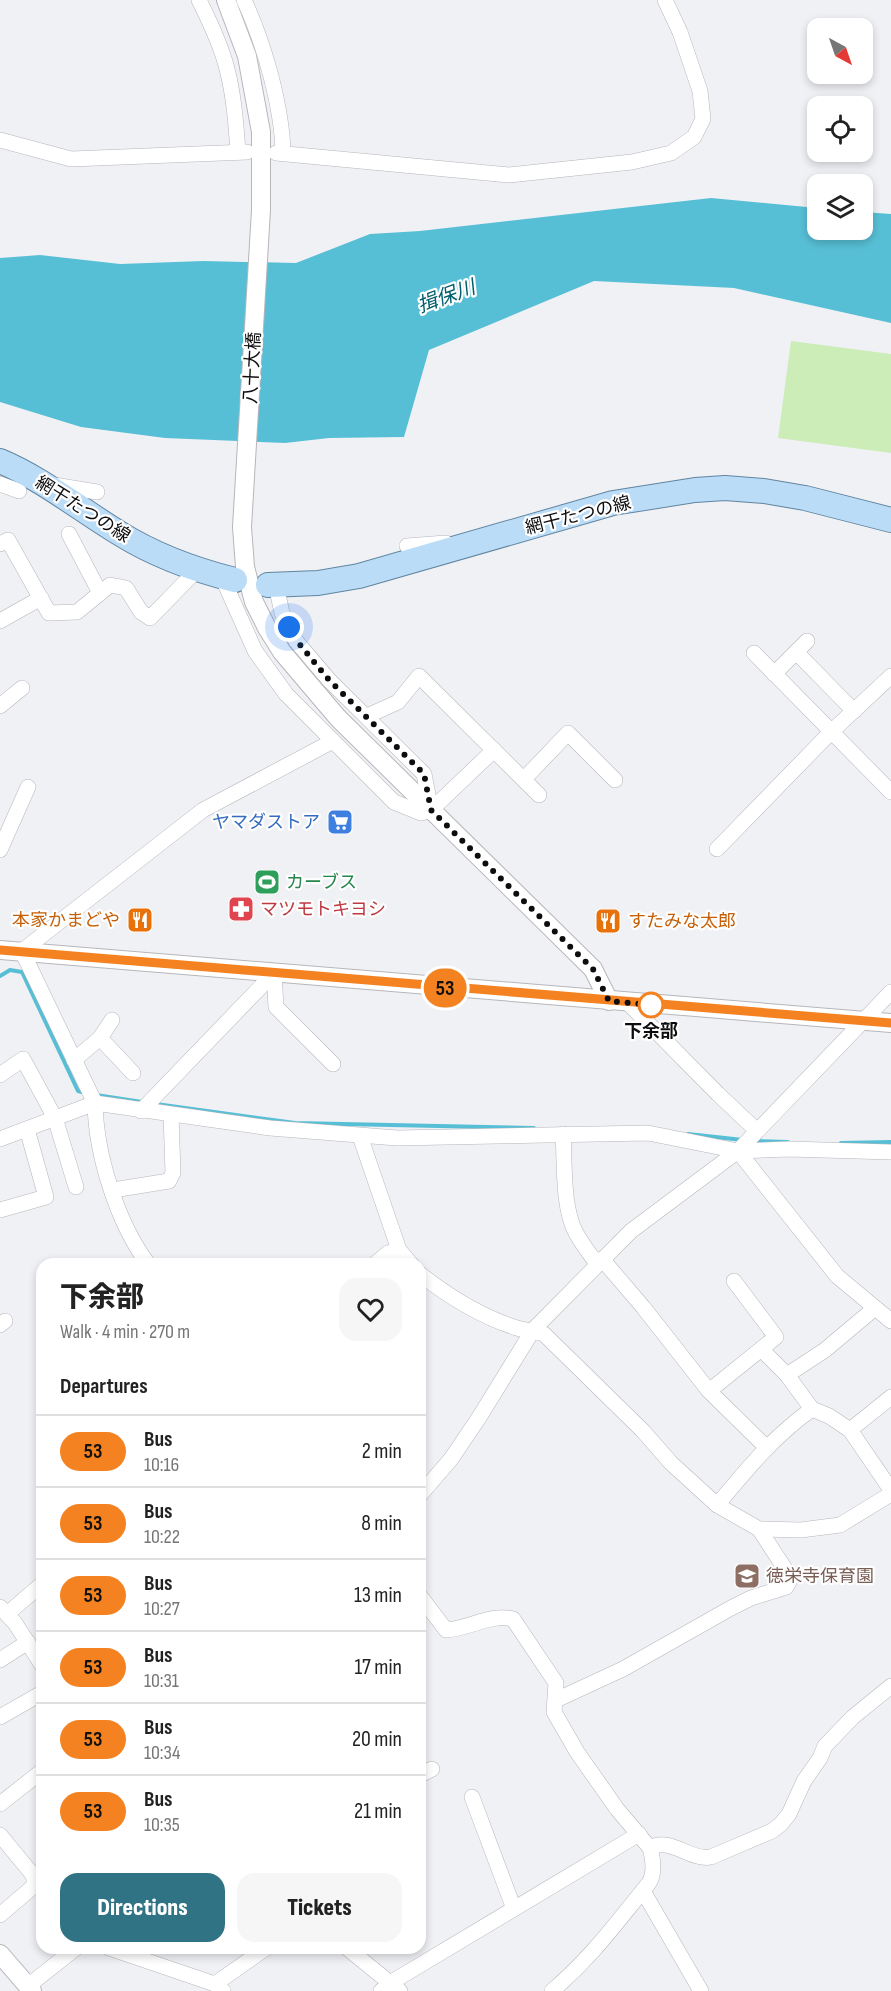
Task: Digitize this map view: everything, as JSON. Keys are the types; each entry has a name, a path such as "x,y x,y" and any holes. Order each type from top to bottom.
{"main road":[{"name":"網干たつの線","path":"0,461 24,472 29,487 122,535 174,561 228,578"},
{"name":"網干たつの線","path":"272,585 318,583 359,576 613,503 695,490 725,488 805,498 891,520"}],"street":[{"path":"0,140 71,159 243,152 227,68 212,26 199,0"},
{"name":"八十大橋","path":"226,0 248,56 261,132 261,210 242,527 245,567 254,602 282,652 338,718 593,969 609,1001"},
{"path":"244,0 266,59 282,135 280,153 509,175 632,162 670,153 694,138 702,118 700,91 680,32 665,0"},
{"path":"0,484 97,492"},
{"path":"69,534 100,593"},
{"path":"407,546 491,539"},
{"path":"0,544 8,540 49,613 77,612 110,585 126,588 141,612 150,618 198,569"},
{"path":"228,578 255,651 286,694 394,802 421,813 431,810 494,750"},
{"path":"272,585 282,613 296,640 329,680 424,774 431,810"},
{"path":"0,621 41,598"},
{"path":"774,674 802,647 854,711"},
{"path":"753,653 891,792"},
{"path":"367,716 398,702 419,676 539,795"},
{"path":"717,849 831,732 891,676"},
{"path":"0,706 22,688"},
{"path":"524,779 568,733 615,780"},
{"path":"22,951 203,810 333,741"},
{"path":"1,844 28,787"},
{"path":"0,950 891,1023"},
{"path":"22,951 95,1104 96,1127 113,1190 133,1240 144,1258"},
{"path":"274,974 276,1006 333,1064"},
{"path":"146,1105 274,974"},
{"path":"426,1488 450,1459 497,1391 533,1330 631,1231 738,1151 891,992"},
{"path":"628,1003 756,1130"},
{"path":"74,1060 100,1038 112,1020"},
{"path":"100,1038 133,1072"},
{"path":"0,1075 23,1059 55,1118 76,1187"},
{"path":"0,1139 95,1104 146,1105 171,1115 270,1128 360,1136 397,1138 648,1133 738,1151 789,1149 891,1152"},
{"path":"113,1190 169,1181 173,1173 171,1115"},
{"path":"0,1210 46,1197 27,1129"},
{"path":"563,1134 567,1196 576,1232 599,1262 643,1307 709,1391 766,1447"},
{"path":"360,1136 399,1250 406,1258"},
{"path":"738,1151 837,1276 885,1312 787,1375"},
{"path":"382,1258 388,1253 399,1250"},
{"path":"426,1278 475,1310 520,1329 544,1334 643,1431 671,1463 717,1505 759,1529 791,1578 786,1587 751,1598 730,1608 623,1670 556,1701"},
{"path":"709,1391 776,1337 734,1281"},
{"path":"761,1349 787,1375 812,1409 829,1416 850,1430 891,1490"},
{"path":"850,1430 891,1397"},
{"path":"717,1505 766,1447 812,1409"},
{"path":"759,1529 801,1530 840,1525 891,1494"},
{"path":"36,1588 3,1611 36,1655"},
{"path":"426,1604 446,1630 502,1616 513,1619 556,1683 554,1712 577,1752 617,1809 650,1848 653,1856 652,1878 643,1891 597,1948 552,1991"},
{"path":"0,1659 28,1642"},
{"path":"650,1848 658,1844 666,1845 703,1859 772,1831 789,1814 804,1781 820,1758 825,1746 853,1717 891,1686"},
{"path":"0,1717 36,1696"},
{"path":"0,1804 36,1776"},
{"path":"472,1797 514,1909"},
{"path":"353,1954 390,1988 514,1909 639,1834"},
{"path":"0,1835 36,1878"},
{"path":"0,1915 36,1885"},
{"path":"643,1891 701,1991"},
{"path":"0,1954 30,1988 69,1954"},
{"path":"126,1954 219,1987 259,1954"}],"green space":[{"path":"791,341 891,354 891,453 778,438"}],"water":[{"name":"揖保川","path":"711,198 807,207 807,240 873,240 873,213 891,214 891,323 734,288 594,281 429,350 404,437 329,438 285,443 165,438 81,427 0,402 0,258 40,255 120,264 203,261 296,263 370,234 420,231"}],"waterway":[{"path":"0,976 10,970 22,972 78,1091 86,1093"},
{"path":"96,1095 142,1102"},
{"path":"156,1104 295,1123 534,1128"},
{"path":"688,1134 743,1140"},
{"path":"754,1141 788,1142"},
{"path":"841,1143 891,1142"}],"bus line":[{"name":"53","path":"0,950 891,1023"}],"place":[{"name":"ヤマダストア","path":"340,822"},
{"name":"カーブス","path":"267,882"},
{"name":"マツモトキヨシ","path":"241,909"},
{"name":"本家かまどや","path":"140,920"},
{"name":"すたみな太郎","path":"608,921"},
{"name":"下余部","path":"651,1005"},
{"name":"徳栄寺保育園","path":"747,1576"}],"route":[{"path":"289,627 296,640 329,680 424,774 431,810 593,969 609,1001 651,1005"}]}
